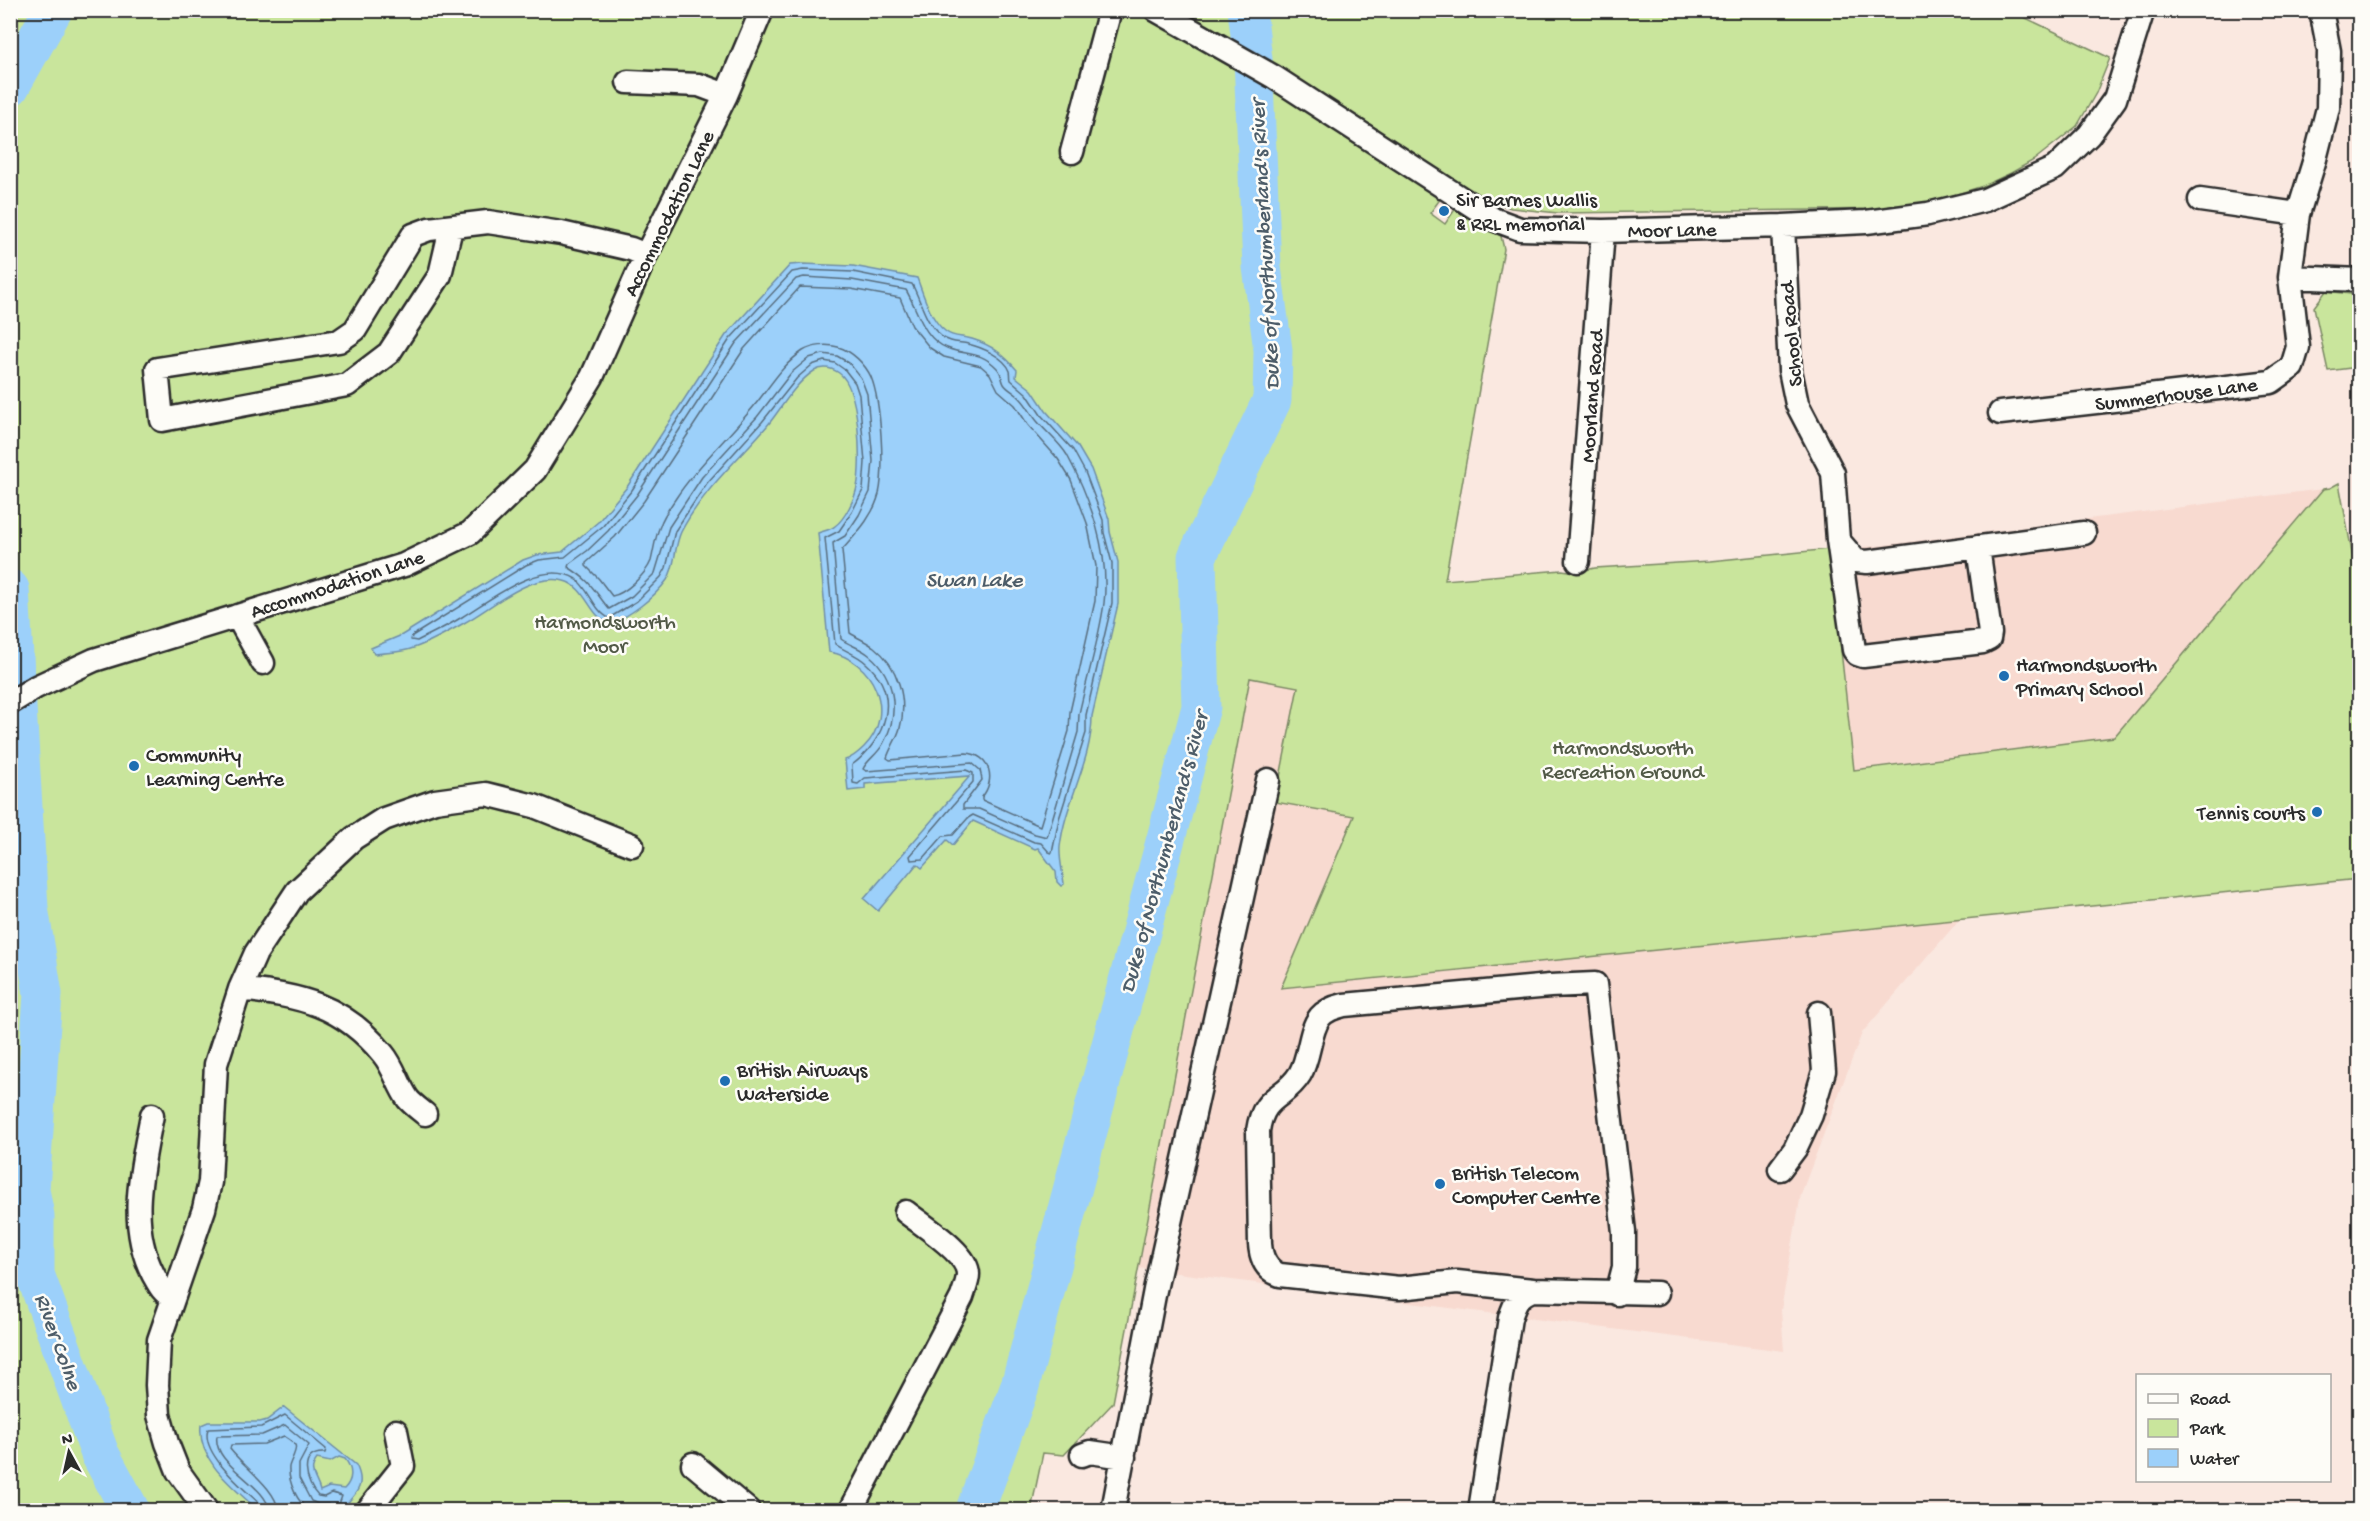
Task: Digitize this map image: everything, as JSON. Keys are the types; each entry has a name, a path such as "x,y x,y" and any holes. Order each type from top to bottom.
{"street":[{"name":"Accommodation Lane","path":"10,703 36,687 94,660 404,565 470,533 535,470 592,377 646,255 726,95 762,10"},
{"path":"1072,152 1110,10"},
{"name":"Moor Lane","path":"1156,10 1274,77 1493,219 1508,237 1603,231 1866,222 1928,214 1986,200 2055,168 2089,135 2115,99 2143,11"},
{"name":"Summerhouse Lane","path":"2000,413 2271,382 2292,367 2298,347 2290,277 2298,214 2328,108 2329,51 2321,10"},
{"path":"628,82 699,85 726,95"},
{"path":"2200,200 2298,214"},
{"path":"451,228 440,275 389,353 347,385 162,420 157,369 339,341 355,330 413,235 429,229 488,222 561,233 631,249 646,255"},
{"name":"School Road","path":"1783,226 1790,370 1797,404 1833,473 1838,540 1854,650 1857,654 1863,656 1983,642 1989,639 1978,547"},
{"name":"Moorland Road","path":"1578,561 1603,231"},
{"path":"2290,277 2360,280"},
{"path":"1838,540 1848,554 1856,561 1862,562 2084,533"},
{"path":"237,616 263,663"},
{"path":"1113,1510 1155,1290 1268,780"},
{"path":"206,1510 195,1498 178,1471 159,1415 157,1385 159,1340 204,1209 210,1182 216,1064 240,989 256,954 297,891 354,838 384,819 435,801 486,794 534,806 632,845"},
{"path":"1617,1294 1624,1267 1624,1232 1595,984 1344,1005 1329,1009 1323,1014 1315,1026 1307,1059 1299,1077 1269,1102 1259,1119 1260,1244 1262,1257 1269,1269 1280,1275 1399,1288 1457,1282 1533,1290 1617,1294 1657,1293"},
{"path":"240,989 294,996 339,1014 384,1055 408,1100 425,1114"},
{"path":"1780,1169 1795,1149 1811,1115 1824,1071 1819,1013"},
{"path":"152,1115 137,1211 144,1253 150,1268 162,1292 173,1298"},
{"path":"851,1510 962,1297 968,1277 967,1267 958,1253 906,1212"},
{"path":"1480,1510 1510,1318 1516,1301 1523,1294 1533,1290"},
{"path":"368,1510 403,1466 396,1431"},
{"path":"1082,1455 1090,1452 1124,1456"},
{"path":"693,1464 748,1510"}],"shaded area":[{"name":"Harmondsworth Primary School","path":"2323,489 2114,737 1854,770 1830,549 1877,546"},
{"path":"1250,678 1298,686 1354,816 1282,988 1960,919 1862,1033 1801,1194 1781,1310 1784,1351 1138,1268"}],"green space":[{"name":"Harmondsworth Moor","path":"2009,10 2110,58 2096,93 2077,126 2034,160 1983,186 1899,209 1558,213 1511,208 1474,196 1253,60 1262,267 1273,350 1272,400 1197,557 1201,707 1020,1386 975,1510 11,1510 10,11"},
{"name":"Harmondsworth Recreation Ground","path":"1263,80 1441,198 1430,213 1445,224 1456,208 1501,236 1504,249 1445,580 1562,570 1576,572 1595,568 1710,561 1830,549 1854,770 2114,737 2323,489 2339,483 2359,590 2359,879 1281,988 1354,816 1275,802 1298,687 1250,678 1113,1403 1064,1455 1043,1453 1031,1510 983,1510 1028,1387 1207,708 1209,561 1284,404 1284,365"},
{"path":"2326,291 2359,295 2358,367 2328,371 2314,307"}],"water":[{"name":"Swan Lake","path":"790,265 853,266 917,278 928,307 940,326 951,335 986,344 1007,360 1017,370 1016,377 1032,390 1046,411 1078,447 1091,469 1109,519 1118,562 1118,604 1092,716 1088,749 1063,830 1060,852 1064,884 1061,886 1057,882 1056,872 1038,848 1035,849 973,821 953,845 947,840 922,868 917,864 878,911 864,899 970,776 865,784 865,789 848,791 845,760 853,757 864,747 874,733 879,719 879,704 876,689 858,665 845,657 829,652 818,533 839,523 854,497 859,476 858,427 855,409 846,381 833,370 817,369 807,376 767,426 710,489 681,532 667,580 649,600 626,616 610,624 597,615 572,584 551,580 525,586 475,617 419,646 403,651 374,654 371,648 402,635 523,560 537,555 562,552 598,522 627,487 726,335"},
{"path":"284,1407 356,1465 360,1485 355,1495 341,1510 258,1510 219,1473 205,1450 201,1438 201,1425 208,1422 267,1420","holes":["339,1457 345,1459 351,1474 347,1486 344,1489 329,1487 320,1491 313,1471 317,1459 330,1462"]}],"waterway":[{"name":"River Colne","path":"10,87 53,10"},
{"name":"Duke of Northumberland's River","path":"975,1510 1020,1386 1201,707 1197,557 1272,400 1273,350 1262,267 1253,59 1247,10"},
{"name":"River Colne","path":"10,589 29,908 43,994 30,1190 35,1216 35,1274 100,1454 130,1510"}],"place":[{"name":"Sir Barnes Wallis & RRL memorial","path":"1444,211"},
{"name":"Harmondsworth Primary School","path":"2004,676"},
{"name":"Community Learning Centre","path":"134,766"},
{"name":"Tennis courts","path":"2317,812"},
{"name":"British Airways Waterside","path":"725,1081"},
{"name":"British Telecom Computer Centre","path":"1440,1184"}]}
